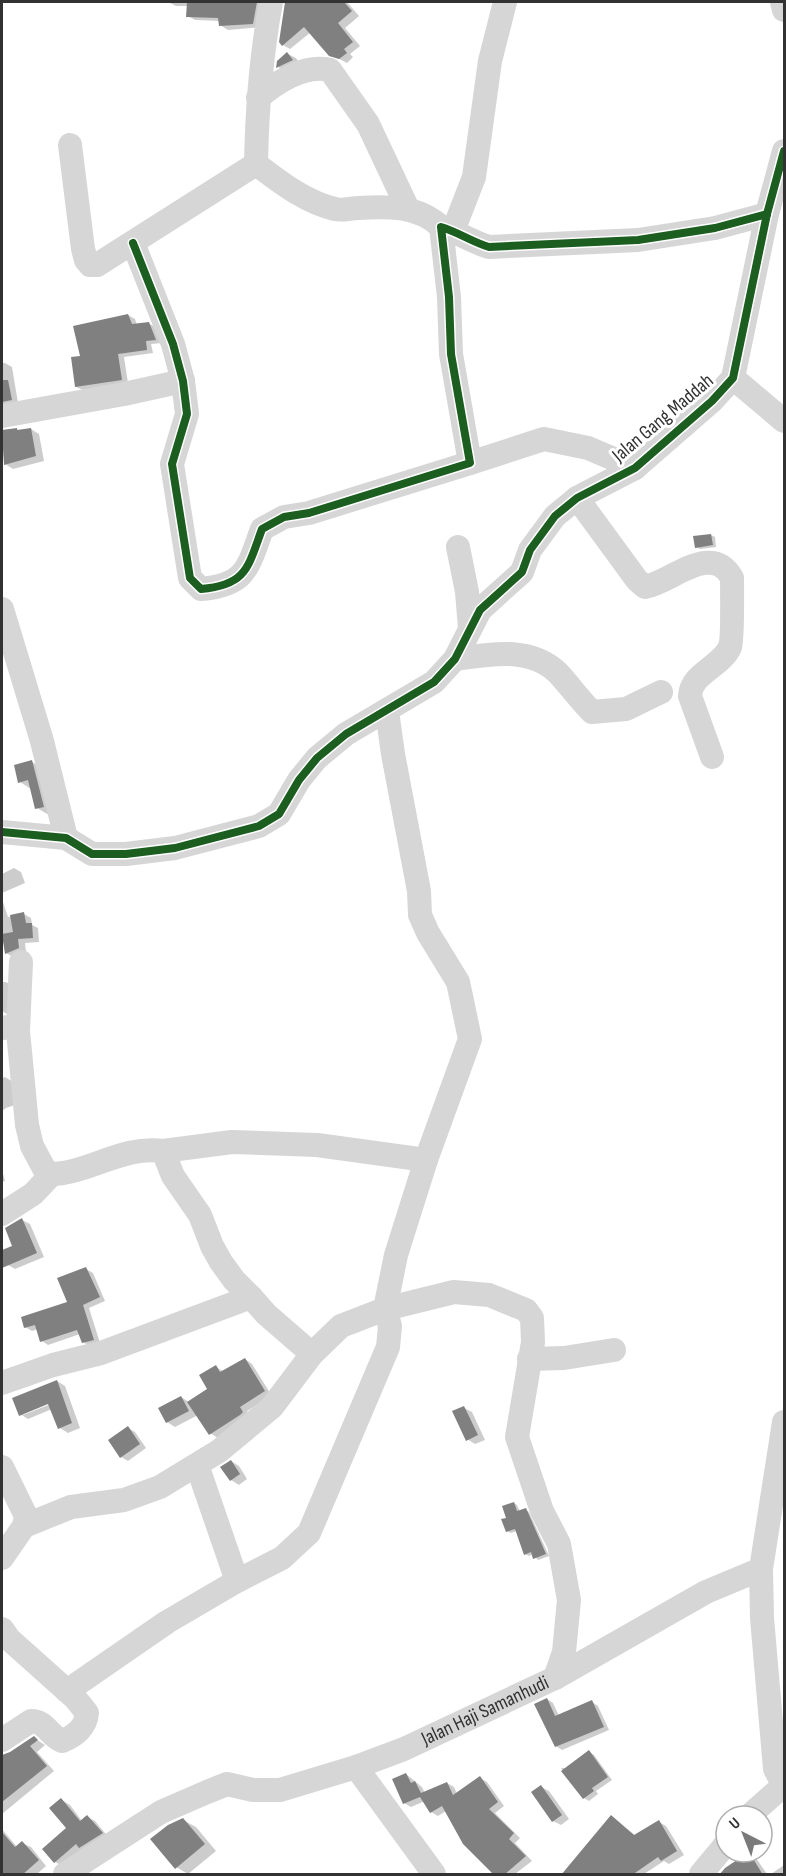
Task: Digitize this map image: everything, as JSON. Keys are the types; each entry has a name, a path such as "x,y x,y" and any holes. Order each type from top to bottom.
{"street":[{"path":"256,164 258,98 271,2"},
{"path":"470,463 451,354 447,229 474,177 489,61 505,2"},
{"path":"783,2 784,10"},
{"path":"258,98 271,87 297,73 318,68 330,70 368,124 408,209"},
{"path":"70,145 86,260 90,265 97,265 256,164"},
{"name":"Jalan Gang Maddah","path":"2,832 66,838 92,854 126,854 175,848 259,826 279,814 299,780 317,758 346,734 434,682 455,659 480,610 522,572 530,550 555,516 577,498 635,468 712,401 733,378 767,214 784,151"},
{"path":"256,164 302,196 338,210 386,207 408,209 477,244 489,247 638,240 715,228 767,214"},
{"path":"133,243 173,344 183,381 187,414 171,464 190,578 201,589 219,587 238,579 248,567 262,529 284,517 309,513 544,439 588,448 635,468"},
{"path":"733,378 784,421"},
{"path":"2,416 183,381"},
{"path":"577,498 637,580 645,587 656,585 697,563 722,566 732,578 731,645 725,657 690,688 690,696 712,757"},
{"path":"458,547 467,592 470,628"},
{"path":"2,609 42,741 66,838"},
{"path":"455,659 513,653 535,657 557,672 592,712 626,709 661,692"},
{"path":"67,1691 167,1622 282,1558 309,1533 388,1347 390,1326 385,1309 396,1255 426,1160 470,1040 458,982 428,933 420,915 419,891 387,711"},
{"path":"21,962 10,1029 32,1146 47,1174 69,1171 149,1149 163,1151 242,1142 317,1145 426,1160"},
{"path":"163,1151 173,1176 200,1215 212,1246 234,1280 266,1314 312,1354"},
{"path":"2,1214 33,1194 52,1174"},
{"path":"24,1526 71,1507 124,1500 160,1487 197,1465 219,1451 272,1407 312,1354 341,1326 385,1309 453,1292 489,1295 526,1310 532,1318 533,1342 517,1437 542,1511 559,1544 569,1600 564,1652 555,1678"},
{"path":"2,1383 53,1365 101,1353 251,1298"},
{"path":"530,1359 564,1358 614,1350"},
{"path":"763,1804 784,1786 775,1769 774,1629 761,1569 777,1502 784,1422"},
{"path":"197,1465 237,1581"},
{"path":"2,1467 26,1516 24,1526 2,1558"},
{"name":"Jalan Haji Samanhudi","path":"65,1875 161,1812 227,1784 253,1790 280,1790 356,1767 404,1749 555,1678 706,1592 761,1569"},
{"path":"2,1629 9,1639 67,1691 87,1713 84,1725 62,1741 39,1721 31,1721 2,1740"},
{"path":"356,1767 434,1875"},
{"path":"700,1875 714,1858"}],"building":[{"path":"187,2 257,2 253,24 219,26 218,18 186,17"},
{"path":"285,2 344,2 352,11 338,23 353,42 344,49 347,53 339,59 329,56 304,27 282,46 279,42"},
{"path":"287,52 293,60 276,68 277,61"},
{"path":"128,314 132,324 149,322 156,340 146,341 147,350 118,354 122,380 75,387 71,357 80,356 73,326"},
{"path":"2,380 8,380 12,400 2,402"},
{"path":"17,428 17,430 31,428 36,456 4,465 2,430"},
{"path":"711,534 713,545 695,548 693,536"},
{"path":"32,760 44,807 35,809 28,780 18,783 14,765"},
{"path":"24,912 26,923 32,923 33,938 18,939 19,948 5,954 2,934 13,932 10,915"},
{"path":"22,1218 37,1253 2,1268 2,1250 12,1246 5,1228"},
{"path":"86,1267 100,1297 83,1305 94,1340 82,1343 77,1330 40,1342 35,1325 24,1328 21,1317 67,1302 57,1278"},
{"path":"245,1358 265,1391 240,1407 243,1412 240,1415 209,1435 187,1402 207,1389 199,1375 216,1365 220,1372"},
{"path":"57,1380 72,1423 58,1429 48,1404 19,1416 12,1398"},
{"path":"181,1396 189,1411 166,1423 158,1408"},
{"path":"464,1406 478,1435 466,1441 452,1411"},
{"path":"128,1426 140,1444 120,1458 108,1440"},
{"path":"231,1460 240,1474 230,1481 220,1467"},
{"path":"514,1502 517,1511 526,1508 546,1554 533,1559 531,1552 524,1555 515,1529 506,1532 501,1519 506,1518 502,1506"},
{"path":"547,1698 555,1716 592,1700 604,1727 555,1747 534,1704"},
{"path":"34,1736 38,1740 30,1746 47,1766 2,1802 2,1755"},
{"path":"589,1750 608,1777 592,1788 594,1791 583,1799 561,1771"},
{"path":"406,1773 411,1783 415,1781 421,1793 447,1782 453,1795 480,1776 498,1802 489,1809 514,1833 509,1839 526,1856 504,1875 494,1875 463,1844 442,1806 430,1813 420,1797 403,1804 392,1779"},
{"path":"541,1785 562,1815 552,1822 531,1792"},
{"path":"61,1798 80,1821 87,1815 103,1833 79,1848 76,1844 54,1863 42,1849 66,1828 49,1808"},
{"path":"611,1815 634,1835 659,1820 677,1851 661,1861 658,1857 632,1875 561,1875"},
{"path":"183,1818 205,1844 175,1869 150,1839 168,1825"},
{"path":"2,1832 15,1847 22,1841 39,1860 22,1875 2,1875"},
{"path":"731,1864 756,1864 763,1875 719,1875"}],"cycle path":[{"path":"2,832 66,838 92,854 126,854 175,848 259,826 279,814 299,780 317,758 346,734 434,682 455,659 480,610 522,572 530,550 555,516 577,498 635,468 712,401 733,378 767,214 784,151"},
{"path":"133,243 173,344 183,381 187,414 172,464 190,578 201,589 228,583 244,572 262,529 284,517 309,513 470,463 451,354 449,297 441,227 489,247 638,240 715,228 767,214"}]}
